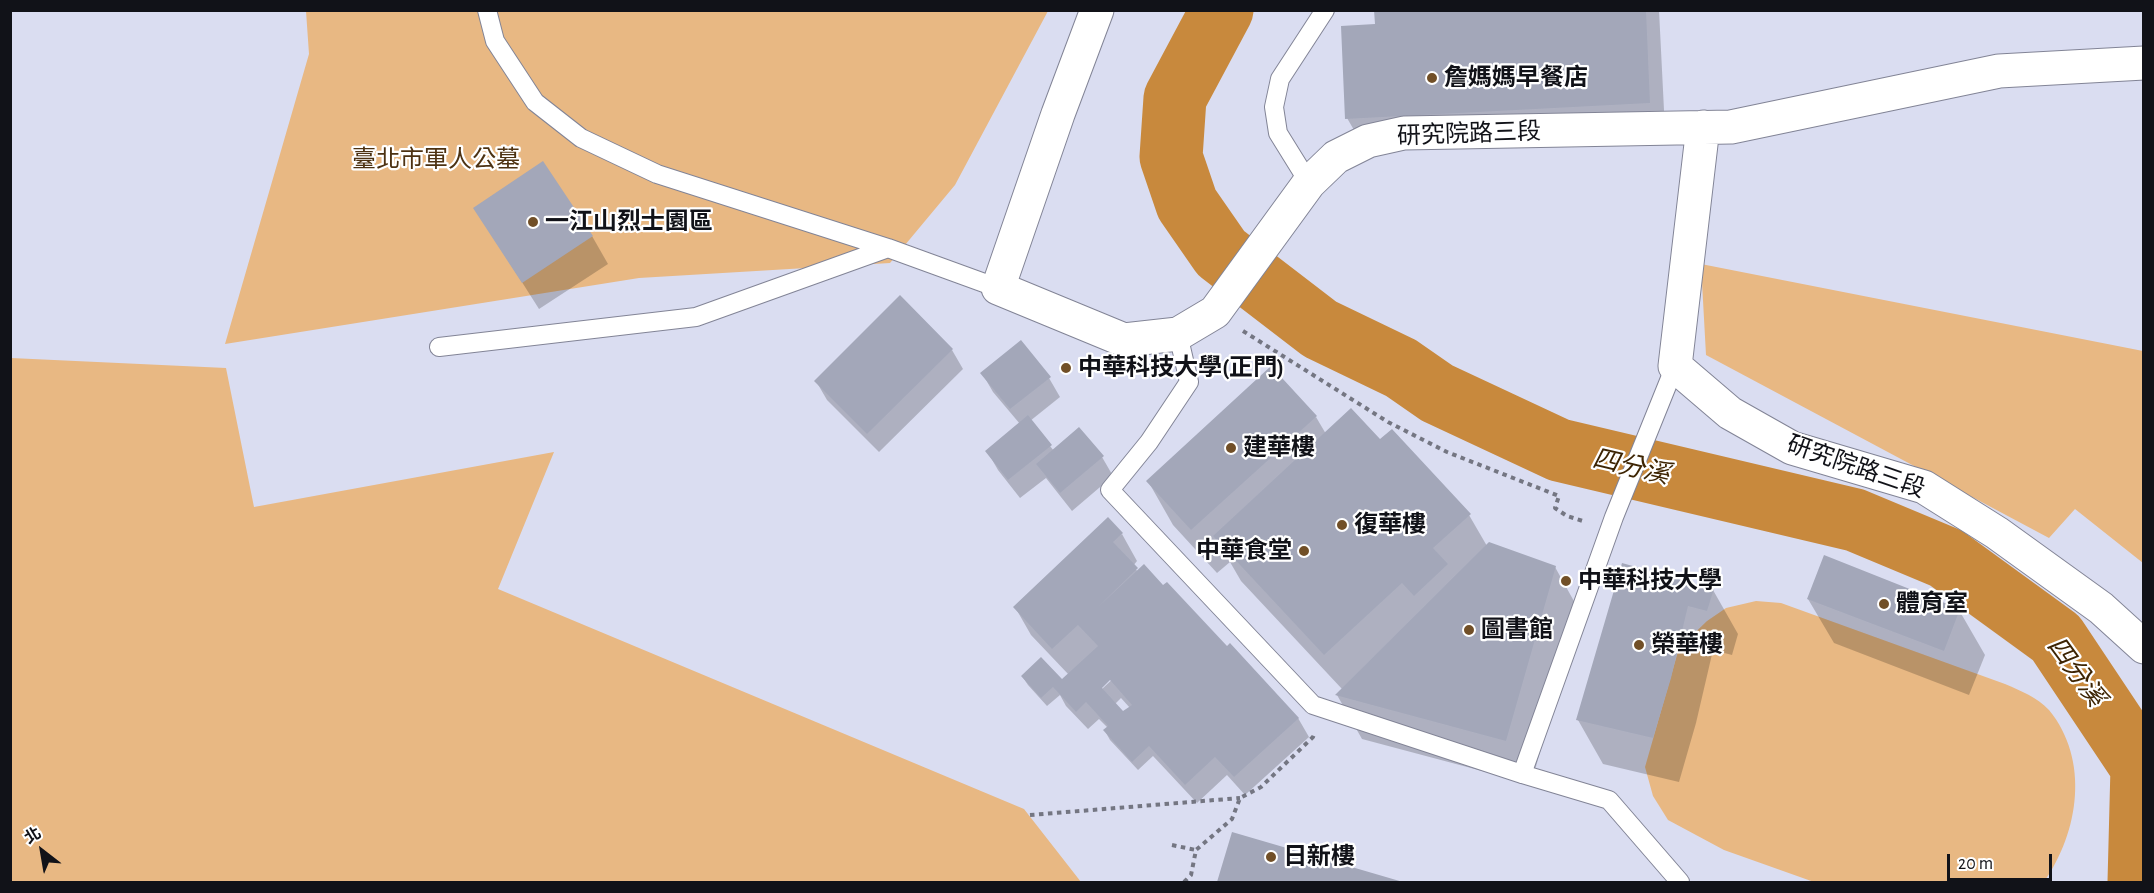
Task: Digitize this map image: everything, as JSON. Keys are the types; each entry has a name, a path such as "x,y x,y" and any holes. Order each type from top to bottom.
{"street":[{"path":"1096,10 998,288 1124,340 1178,334 1219,307"},
{"name":"研究院路三段","path":"1219,307 1309,183 1336,157 1368,141 1404,133 1731,127 1999,71 2144,63"},
{"path":"1675,366 1703,127"},
{"name":"研究院路三段","path":"1675,366 1730,413 1792,448 1924,487 1997,532 2101,608 2144,647"}],"lane":[{"path":"488,10 495,41 535,102 581,138 657,174 888,248 998,288"},
{"path":"1309,183 1278,133 1274,107 1280,79 1326,10"},
{"path":"439,347 696,316 888,248"},
{"path":"1178,334 1189,382 1149,442 1110,490 1313,705 1522,774 1609,800 1680,882"},
{"path":"1522,774 1612,524 1675,366"}],"path":[{"path":"1219,307 1264,346 1388,422 1447,452 1559,496 1555,508 1567,516 1612,524"},
{"path":"1030,815 1240,798 1262,788 1313,737 1320,708"},
{"path":"1184,882 1191,875 1196,850 1232,819 1240,798"},
{"path":"1172,845 1196,850"}],"green space":[{"name":"臺北市軍人公墓","path":"306,11 1048,11 955,185 890,263 639,278 225,344 309,54"},
{"path":"1701,264 2143,351 2143,563 2075,509 2049,538 1706,355"},
{"path":"11,358 226,368 254,507 554,452 498,589 1024,809 1081,882 11,882"},
{"path":"1756,601 1781,603 2005,684 2044,705 2062,730 2070,751 2075,773 2075,796 2072,819 2065,841 2044,882 1814,882 1724,850 1668,820 1653,796 1645,767 1679,648 1707,621 1726,608"}],"building":[{"path":"1374,10 1646,10 1650,103 1345,119 1341,26 1375,24"},
{"name":"一江山烈士園區","path":"543,161 593,236 522,283 473,208"},
{"path":"900,295 953,349 867,434 814,381"},
{"path":"1021,340 1051,377 1010,409 980,373"},
{"name":"建華樓","path":"1271,366 1317,416 1191,530 1146,481"},
{"name":"復華樓","path":"1351,408 1380,439 1392,429 1471,514 1433,548 1448,564 1414,596 1402,583 1324,655 1213,536"},
{"path":"1028,415 1052,445 1008,480 985,451"},
{"path":"1079,427 1104,456 1060,493 1036,464"},
{"path":"1108,517 1123,533 1113,542 1138,568 1098,607 1144,564 1163,585 1167,582 1227,646 1230,643 1299,718 1234,777 1215,757 1185,785 1149,746 1132,762 1103,730 1108,726 1086,702 1076,712 1053,687 1041,698 1021,676 1041,657 1062,679 1098,646 1078,625 1052,649 1013,607","holes":["1110,680 1132,705 1123,711 1102,688"]},
{"name":"圖書館","path":"1489,542 1556,566 1506,741 1335,695"},
{"name":"體育室","path":"1824,555 1960,609 1944,651 1807,599"},
{"name":"榮華樓","path":"1622,563 1714,589 1707,611 1688,606 1671,678 1653,738 1576,720"},
{"name":"日新樓","path":"1232,832 1403,882 1217,882"}],"waterway":[{"name":"四分溪","path":"1222,10 1175,98 1171,157 1187,204 1221,253 1320,329 1401,368 1437,393 1559,450 1855,520 1946,558 2056,638 2142,767 2139,882"}],"place":[{"name":"詹媽媽早餐店","path":"1432,78"},
{"name":"一江山烈士園區","path":"533,222"},
{"name":"中華科技大學(正門)","path":"1066,368"},
{"name":"建華樓","path":"1231,448"},
{"name":"復華樓","path":"1342,525"},
{"name":"中華食堂","path":"1304,551"},
{"name":"中華科技大學","path":"1566,581"},
{"name":"體育室","path":"1884,604"},
{"name":"圖書館","path":"1469,630"},
{"name":"榮華樓","path":"1639,645"},
{"name":"日新樓","path":"1271,857"}]}
